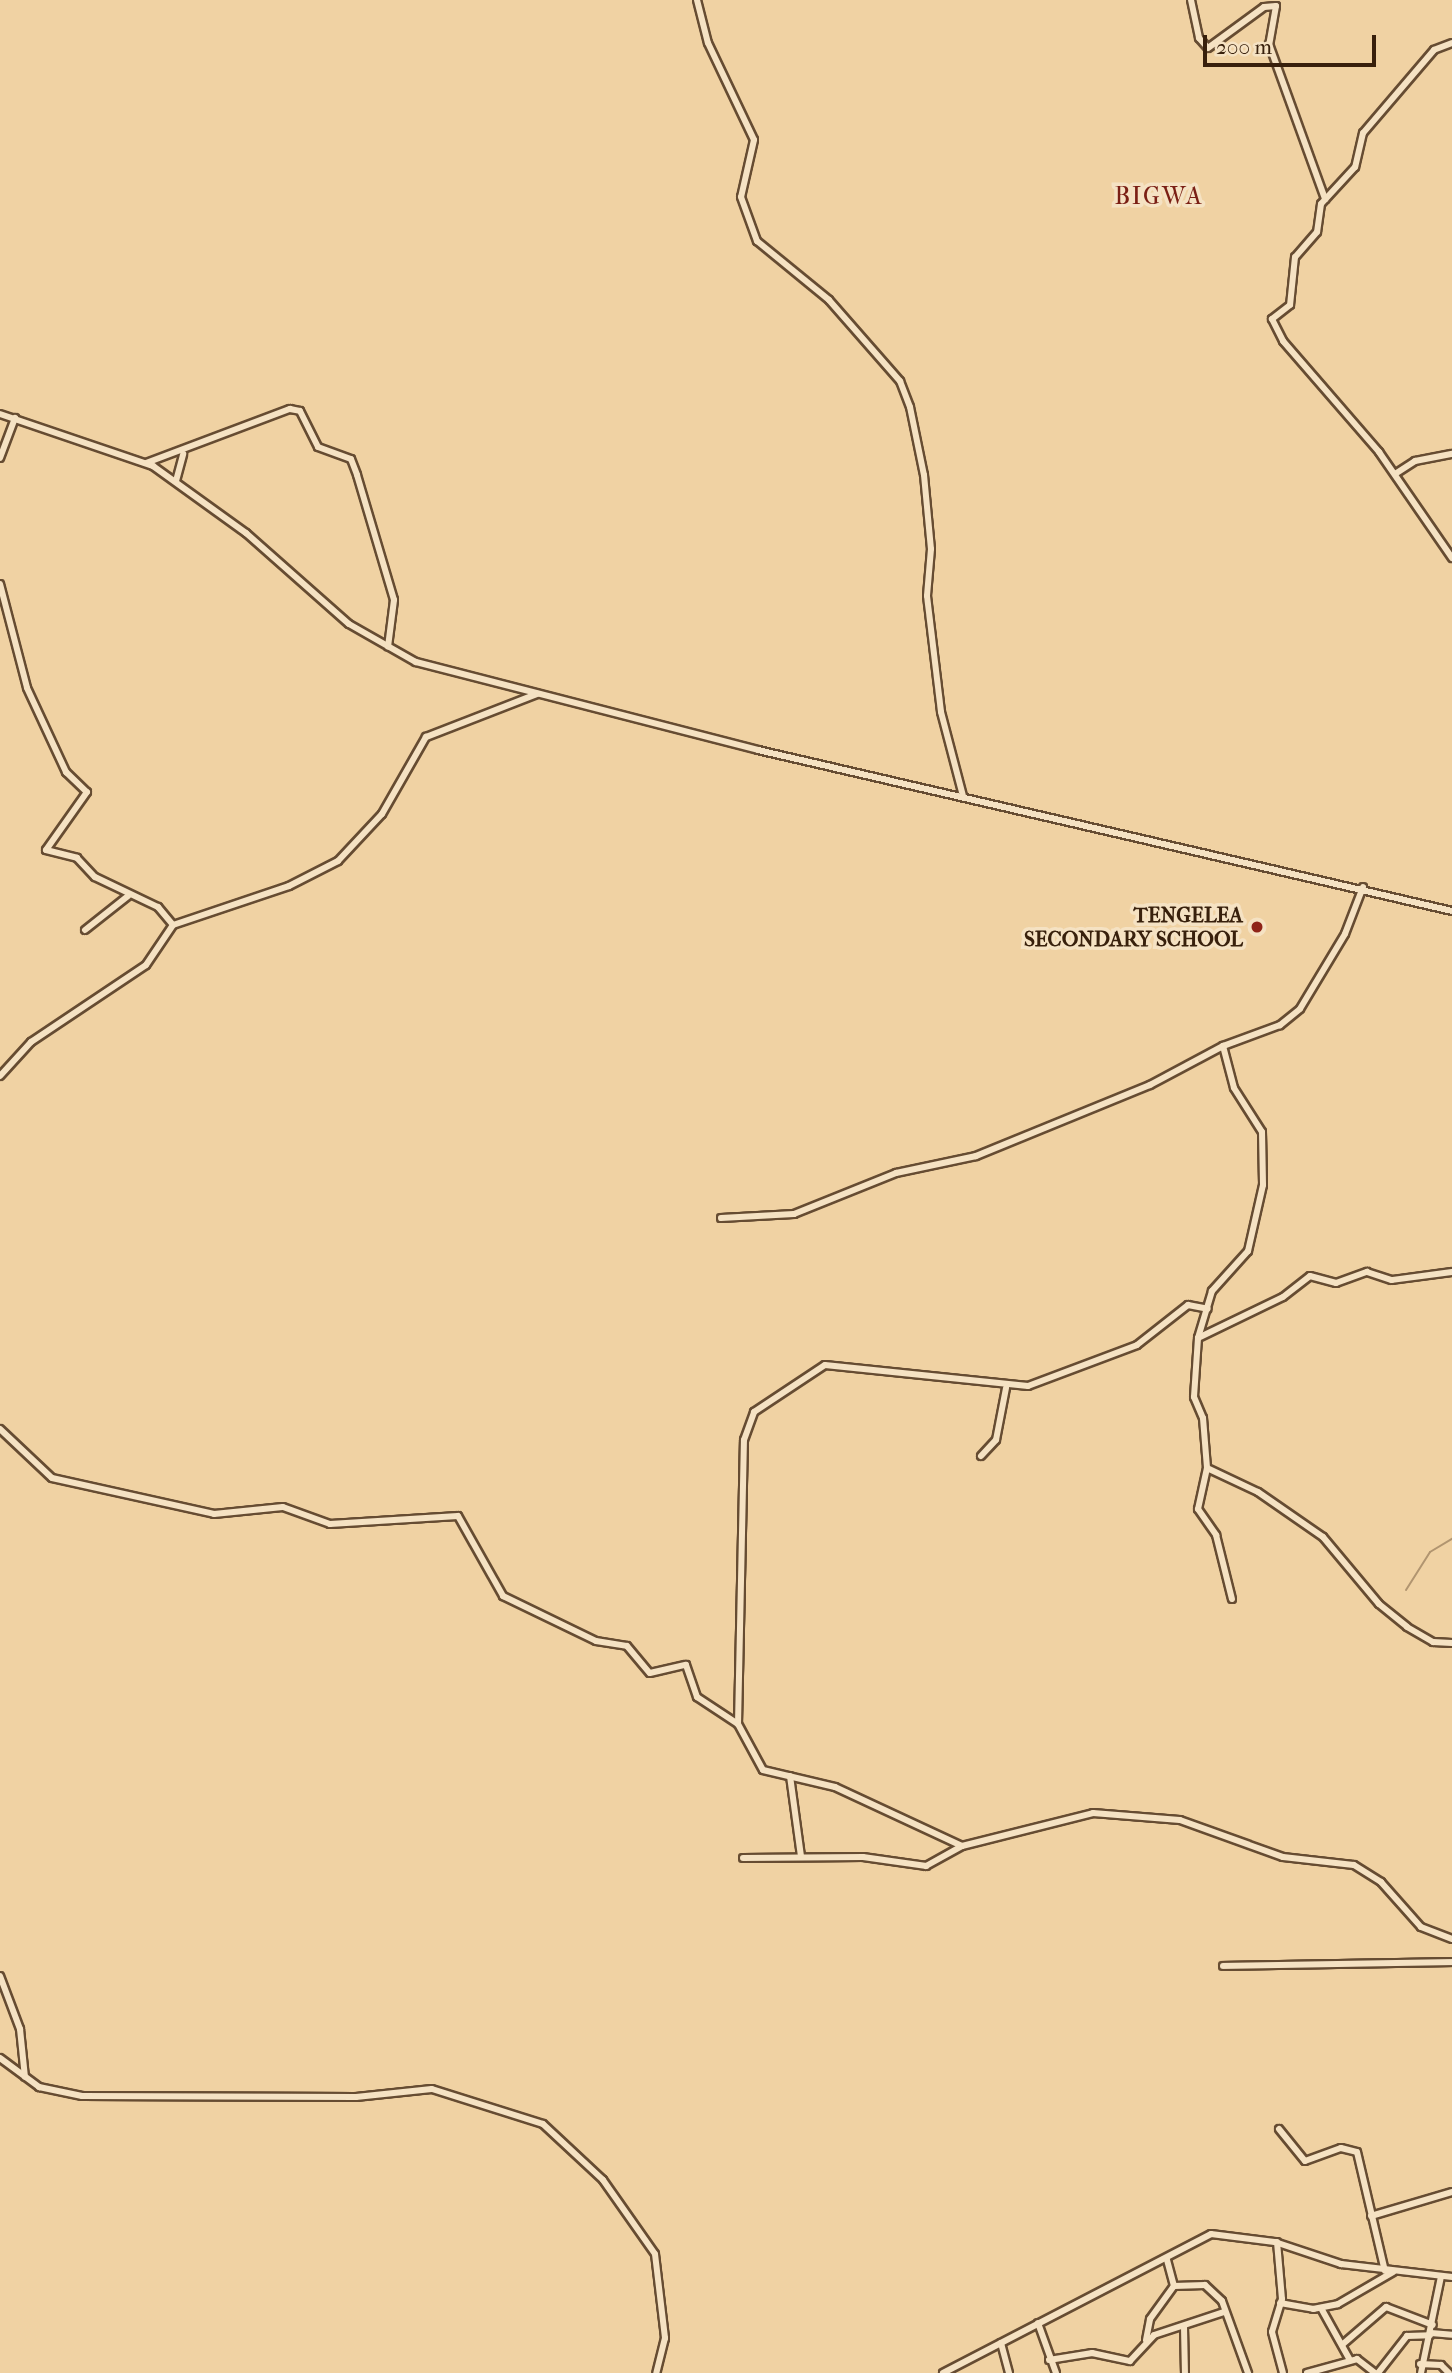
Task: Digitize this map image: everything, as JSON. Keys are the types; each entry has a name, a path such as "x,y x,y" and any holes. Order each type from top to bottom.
{"street":[{"path":"697,0 708,43 754,141 741,197 757,241 829,300 900,381 910,407 923,475 931,549 927,596 941,712 963,796"},
{"path":"1191,0 1199,38 1208,48 1264,7 1276,6 1269,44 1325,199"},
{"path":"1452,43 1433,50 1368,127 1355,167 1325,199 1317,232 1295,257 1290,305 1273,323 1395,474 1452,558"},
{"path":"146,463 183,454 290,409 300,411 318,447 351,459 357,475 394,600 388,647"},
{"path":"0,414 146,463 176,481 269,551 349,624 416,662 963,796 1363,887 1452,911"},
{"path":"0,458 15,418"},
{"path":"176,481 183,454"},
{"path":"1395,474 1415,461 1452,454"},
{"path":"0,584 27,688 66,772 86,792 46,850 77,858 92,875 128,896 152,904 173,925"},
{"path":"0,1076 31,1042 146,965 173,925 289,886 338,861 382,814 426,737 539,694"},
{"path":"722,1218 794,1214 896,1172 976,1156 1150,1085 1223,1046 1280,1025 1300,1009 1345,934 1363,887"},
{"path":"85,930 128,896"},
{"path":"1223,1046 1234,1088 1259,1123 1264,1165 1248,1251 1221,1277 1198,1338 1194,1397 1203,1418 1207,1468 1198,1509 1216,1535 1232,1599"},
{"path":"1198,1338 1283,1297 1310,1276 1336,1283 1367,1272 1392,1279 1452,1272"},
{"path":"962,1846 840,1789 759,1767 738,1724 748,1418 825,1365 948,1374 1006,1388 1046,1381 1137,1345 1188,1305 1208,1309"},
{"path":"981,1456 996,1440 1006,1388"},
{"path":"0,1429 52,1478 214,1514 283,1507 330,1524 458,1516 503,1596 596,1641 627,1646 650,1673 686,1665 700,1701 738,1724"},
{"path":"1207,1468 1258,1492 1323,1537 1379,1604 1407,1627 1452,1643"},
{"path":"790,1776 801,1856"},
{"path":"743,1858 801,1856 926,1866 962,1846 1093,1813 1180,1820 1283,1857 1353,1865 1381,1881 1421,1927 1452,1939"},
{"path":"1223,1966 1452,1962"},
{"path":"0,1976 20,2029 26,2079"},
{"path":"0,2058 26,2079 64,2094 130,2099 356,2097 432,2089 543,2124 603,2180 656,2254 665,2338 656,2373"},
{"path":"1279,2129 1305,2161 1341,2148 1357,2152 1371,2216 1389,2271"},
{"path":"1371,2216 1452,2192"},
{"path":"943,2373 1211,2234 1277,2242 1315,2259 1389,2271 1452,2277"},
{"path":"1277,2242 1280,2304 1272,2332 1283,2373"},
{"path":"1167,2259 1174,2286"},
{"path":"1280,2304 1321,2308 1361,2295 1389,2271"},
{"path":"1421,2373 1420,2364 1433,2325 1441,2276"},
{"path":"1174,2286 1206,2286 1224,2312 1248,2373"},
{"path":"1146,2340 1150,2319 1174,2286"},
{"path":"1321,2308 1350,2360"},
{"path":"1343,2344 1385,2308 1433,2325"},
{"path":"1049,2360 1092,2353 1125,2363 1146,2340 1224,2312"},
{"path":"1038,2323 1049,2360 1056,2373"},
{"path":"1184,2327 1185,2373"},
{"path":"1307,2373 1329,2370 1350,2360 1363,2360 1377,2373 1407,2336 1452,2335"},
{"path":"1001,2343 1009,2373"},
{"path":"1420,2364 1441,2365 1449,2373"}],"waterway":[{"path":"1406,1590 1430,1552 1452,1539"}],"place":[{"name":"TENGELEA SECONDARY SCHOOL","path":"1257,927"}],"district":[{"name":"BIGWA","path":"1159,197"}]}
